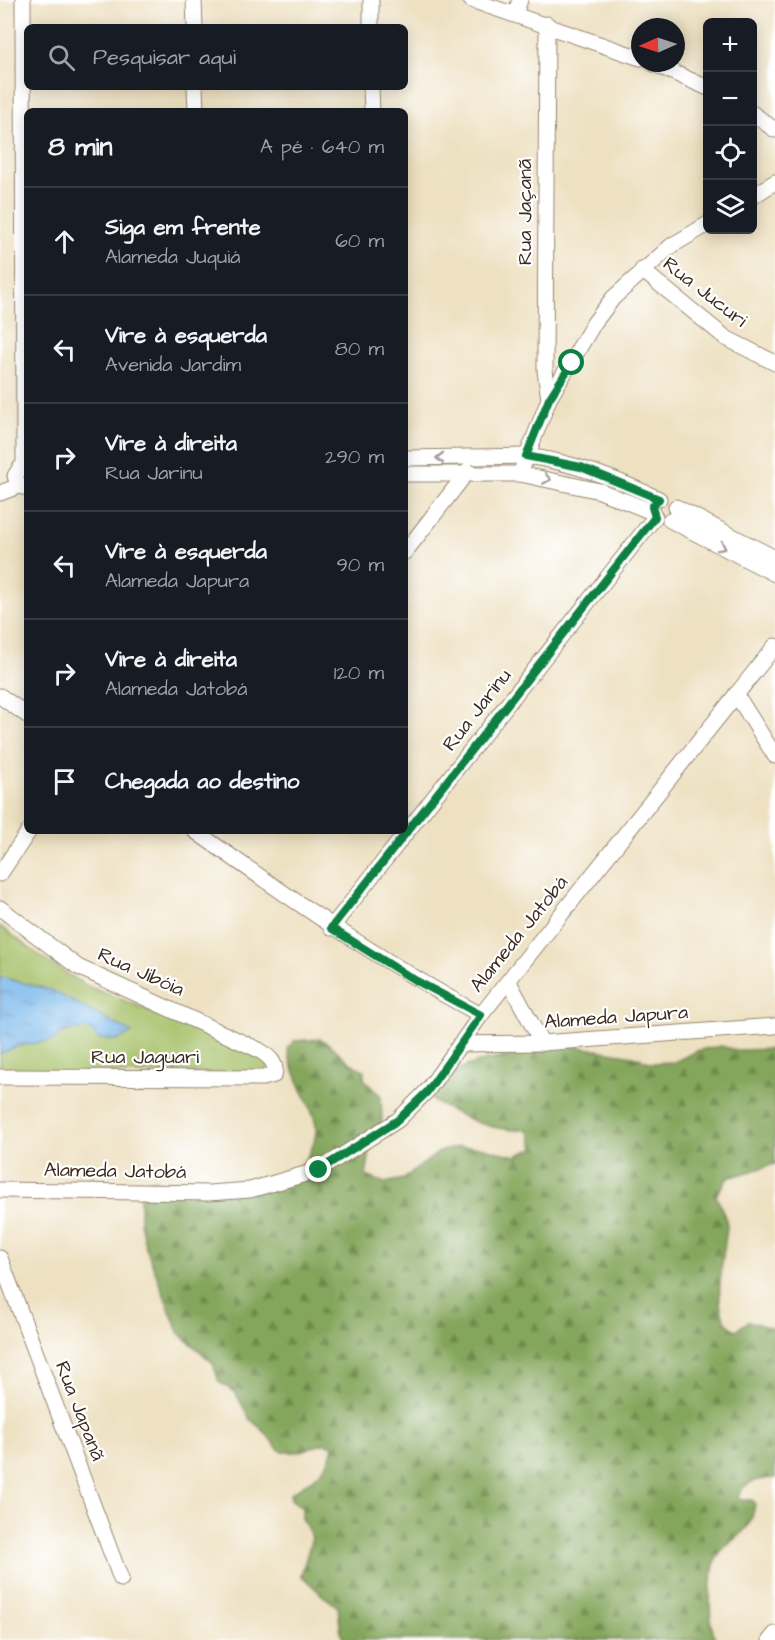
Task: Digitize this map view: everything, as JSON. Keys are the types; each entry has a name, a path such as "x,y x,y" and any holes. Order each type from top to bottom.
{"street":[{"path":"23,0 23,475"},
{"path":"194,0 195,24"},
{"path":"370,0 371,24"},
{"path":"471,0 518,7 547,24 631,55"},
{"name":"Rua Jaçanã","path":"547,24 545,370 549,399"},
{"path":"672,72 703,86"},
{"path":"195,90 196,108"},
{"path":"371,90 372,108"},
{"path":"757,116 775,130"},
{"path":"757,194 775,182"},
{"path":"520,474 549,399 594,323 613,298 642,270 671,246 703,227"},
{"name":"Rua Jucuri","path":"642,270 726,338 775,363"},
{"path":"408,458 526,456 581,467 775,574"},
{"path":"408,548 466,475 476,458"},
{"path":"408,474 520,474 600,491 662,511 775,558"},
{"path":"0,477 23,475"},
{"path":"0,493 23,475"},
{"name":"Rua Jarinu","path":"408,831 662,511"},
{"name":"Alameda Jatobá","path":"0,1191 209,1193 250,1190 288,1181 319,1170 398,1120 427,1092 481,1015 775,646"},
{"path":"736,694 775,756"},
{"path":"0,696 24,713"},
{"path":"0,874 27,834"},
{"path":"199,834 331,928 413,979 481,1015"},
{"name":"Rua Jarinu","path":"331,928 406,834"},
{"name":"Rua Jibóia","path":"0,908 78,967 259,1050 273,1061"},
{"path":"509,982 542,1043"},
{"name":"Alameda Japura","path":"460,1044 542,1043 775,1026"},
{"name":"Rua Jaguari","path":"0,1077 263,1078 274,1075 273,1061"},
{"name":"Rua Japanã","path":"0,1258 121,1579"},
{"path":"770,1640 775,1634"}],"green space":[{"path":"0,926 52,965 87,986 264,1055 269,1059 267,1073 0,1075"},
{"path":"320,1039 350,1063 364,1070 364,1079 381,1096 382,1121 372,1140 366,1176 385,1183 403,1179 439,1152 457,1147 479,1147 516,1156 534,1148 529,1130 503,1129 479,1123 433,1101 431,1096 445,1080 471,1064 512,1055 544,1041 633,1056 652,1063 674,1062 699,1050 721,1046 735,1050 775,1049 775,1164 728,1178 716,1195 727,1222 720,1282 722,1312 727,1323 736,1330 749,1321 775,1329 775,1478 748,1484 743,1487 738,1497 740,1500 752,1500 755,1503 751,1521 722,1550 713,1568 710,1607 715,1640 345,1640 341,1634 338,1607 301,1575 312,1538 302,1518 302,1508 291,1499 290,1494 323,1469 328,1463 333,1446 325,1443 298,1452 283,1452 277,1448 266,1433 250,1419 235,1392 219,1382 213,1363 178,1332 145,1245 140,1223 140,1189 146,1182 155,1179 178,1195 243,1188 301,1169 313,1144 316,1129 312,1113 293,1069 288,1048 294,1041"}],"water":[{"path":"0,977 51,990 132,1033 118,1040 99,1039 90,1029 64,1031 54,1040 17,1046 0,1054"}],"route":[{"path":"319,1170 362,1145 398,1120 427,1092 481,1015 413,979 331,928 655,517 652,507 659,499 634,487 581,467 526,456 549,399 572,363"}]}
